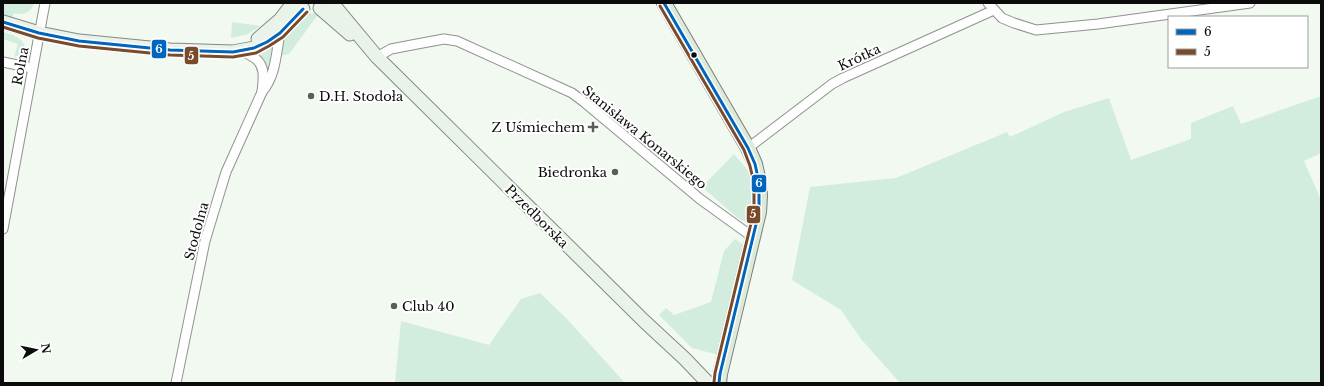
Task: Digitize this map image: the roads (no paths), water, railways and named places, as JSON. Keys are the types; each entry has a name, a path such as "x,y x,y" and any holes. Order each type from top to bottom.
{"main road":[{"path":"664,3 748,148 755,164 759,182 760,212 719,383"}],"street":[{"name":"Rolna","path":"3,229 45,3"},
{"name":"Przedborska","path":"332,3 377,57 638,316 708,383"},
{"path":"988,3 1002,18 1036,30 1106,23 1250,3"},
{"path":"3,22 39,33 79,41 156,49 220,52 254,48 267,42 280,33 297,5"},
{"path":"244,50 297,5"},
{"path":"297,5 312,9 323,5"},
{"name":"Przedborska","path":"323,5 347,32 368,47"},
{"name":"Krótka","path":"748,148 832,84 994,10"},
{"name":"Stodolna","path":"176,383 205,241 226,172 262,92 268,85 274,68 280,33"},
{"name":"Stanisława Konarskiego","path":"377,57 391,49 444,40 458,41 566,90 584,102 700,199 754,238"},
{"name":"Stodolna","path":"244,50 248,55 256,58 262,65 262,92"},
{"path":"3,62 32,68"}],"place":[{"name":"D.H. Stodoła","path":"311,96"},
{"name":"Z Uśmiechem","path":"593,127"},
{"name":"Biedronka","path":"615,172"},
{"name":"Club 40","path":"394,306"}]}
